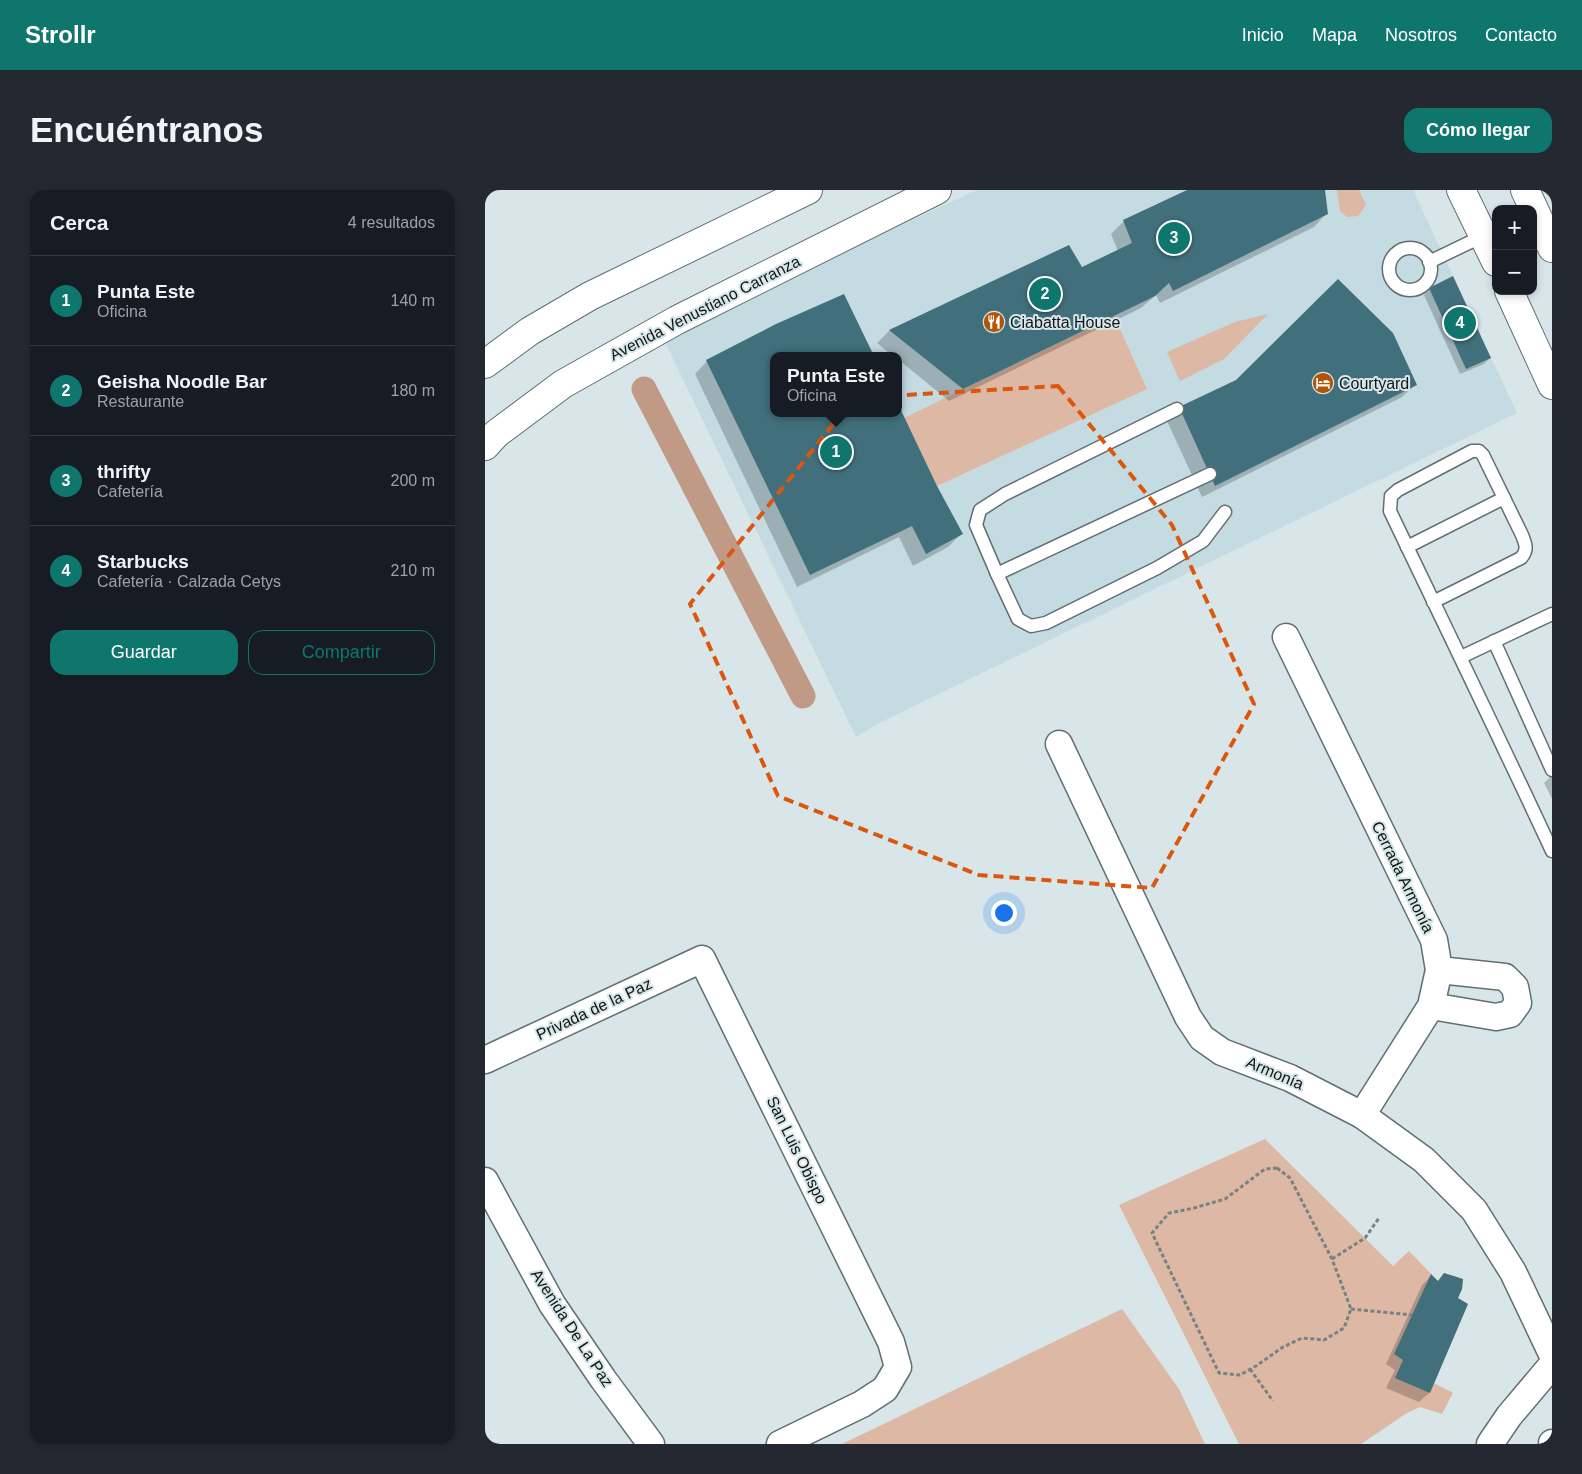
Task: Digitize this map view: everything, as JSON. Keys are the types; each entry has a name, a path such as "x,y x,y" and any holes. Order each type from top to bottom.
{"main road":[{"path":"485,364 530,331 590,296 808,190"},
{"name":"Avenida Venustiano Carranza","path":"485,446 496,434 563,384 677,320 937,190"},
{"path":"1461,190 1492,254"},
{"path":"1525,190 1552,248"},
{"path":"1511,295 1552,384"}],"street":[{"name":"Cerrada Armonía","path":"1286,637 1434,940 1439,970 1431,1006 1362,1115"},
{"name":"Armonía","path":"1059,744 1188,1017 1202,1038 1223,1052 1290,1078 1362,1115 1424,1160 1474,1210 1513,1272 1552,1354"},
{"name":"Privada de la Paz","path":"485,1060 702,959"},
{"name":"San Luis Obispo","path":"702,959 891,1342 898,1367 885,1389 862,1404 780,1444"},
{"path":"1431,1006 1496,1018 1510,1014 1518,1003 1515,987 1505,978 1439,970"},
{"name":"Avenida De La Paz","path":"485,1181 552,1304 603,1379 651,1444"},
{"path":"1491,1444 1509,1416 1552,1365"}],"lane":[{"path":"1429,262 1483,236"},
{"path":"1177,409 1005,494 980,510 976,525 1018,619 1031,626 1046,623 1157,568 1203,541 1225,512"},
{"path":"1433,602 1521,558 1526,552 1522,536 1483,455 1479,451 1471,452 1397,490 1391,496 1390,511 1433,602 1461,657 1552,850"},
{"path":"997,574 1210,474"},
{"path":"1407,547 1504,498"},
{"path":"1461,657 1552,614"},
{"path":"1494,641 1552,770"}],"path":[{"path":"1277,1168 1291,1178 1332,1259 1351,1309 1344,1328 1324,1340 1302,1338 1283,1347 1239,1375 1219,1373 1152,1234 1169,1214 1225,1198 1265,1169 1277,1168"},
{"path":"1332,1259 1365,1238 1379,1218"},
{"path":"1351,1309 1412,1315"},
{"path":"1250,1369 1273,1401"}],"highlighted area":[{"path":"1058,386 1172,525 1254,704 1152,888 979,875 778,796 690,604 854,398"}],"shaded area":[{"path":"976,190 1413,190 1517,413 879,723 856,737 663,338"},
{"path":"1337,190 1359,190 1366,205 1358,216 1347,217 1340,211"},
{"path":"1268,314 1224,359 1180,381 1167,352 1235,322"},
{"path":"1114,316 1147,389 937,486 904,418"},
{"path":"1265,1139 1393,1266 1409,1251 1438,1281 1444,1273 1463,1279 1462,1289 1458,1298 1468,1304 1434,1383 1453,1393 1442,1414 1420,1407 1407,1413 1361,1444 1239,1444 1119,1205"},
{"path":"1122,1309 1179,1389 1205,1444 842,1444"}],"building":[{"path":"1187,190 1325,190 1328,214 1173,291 1169,283 1155,296 963,389 889,330 1069,245 1082,267 1132,243 1123,220"},
{"path":"1453,276 1491,358 1466,369 1429,288"},
{"name":"Courtyard","path":"1338,279 1393,333 1417,385 1215,486 1179,407 1236,380"},
{"path":"844,294 872,352 770,352 770,417 902,417 902,412 937,486 963,534 926,554 912,526 810,575 706,360 776,324"},
{"path":"1444,1273 1463,1279 1462,1289 1458,1298 1468,1304 1430,1393 1395,1378 1403,1360 1394,1354 1431,1274 1438,1281"}],"waterway":[{"path":"644,389 803,696"}],"place":[{"name":"thrifty","path":"1174,238"},
{"name":"Geisha Noodle Bar","path":"1045,294"},
{"name":"Ciabatta House","path":"994,322"},
{"name":"Starbucks","path":"1460,323"},
{"name":"Courtyard","path":"1323,383"},
{"name":"Punta Este","path":"836,452"}]}
